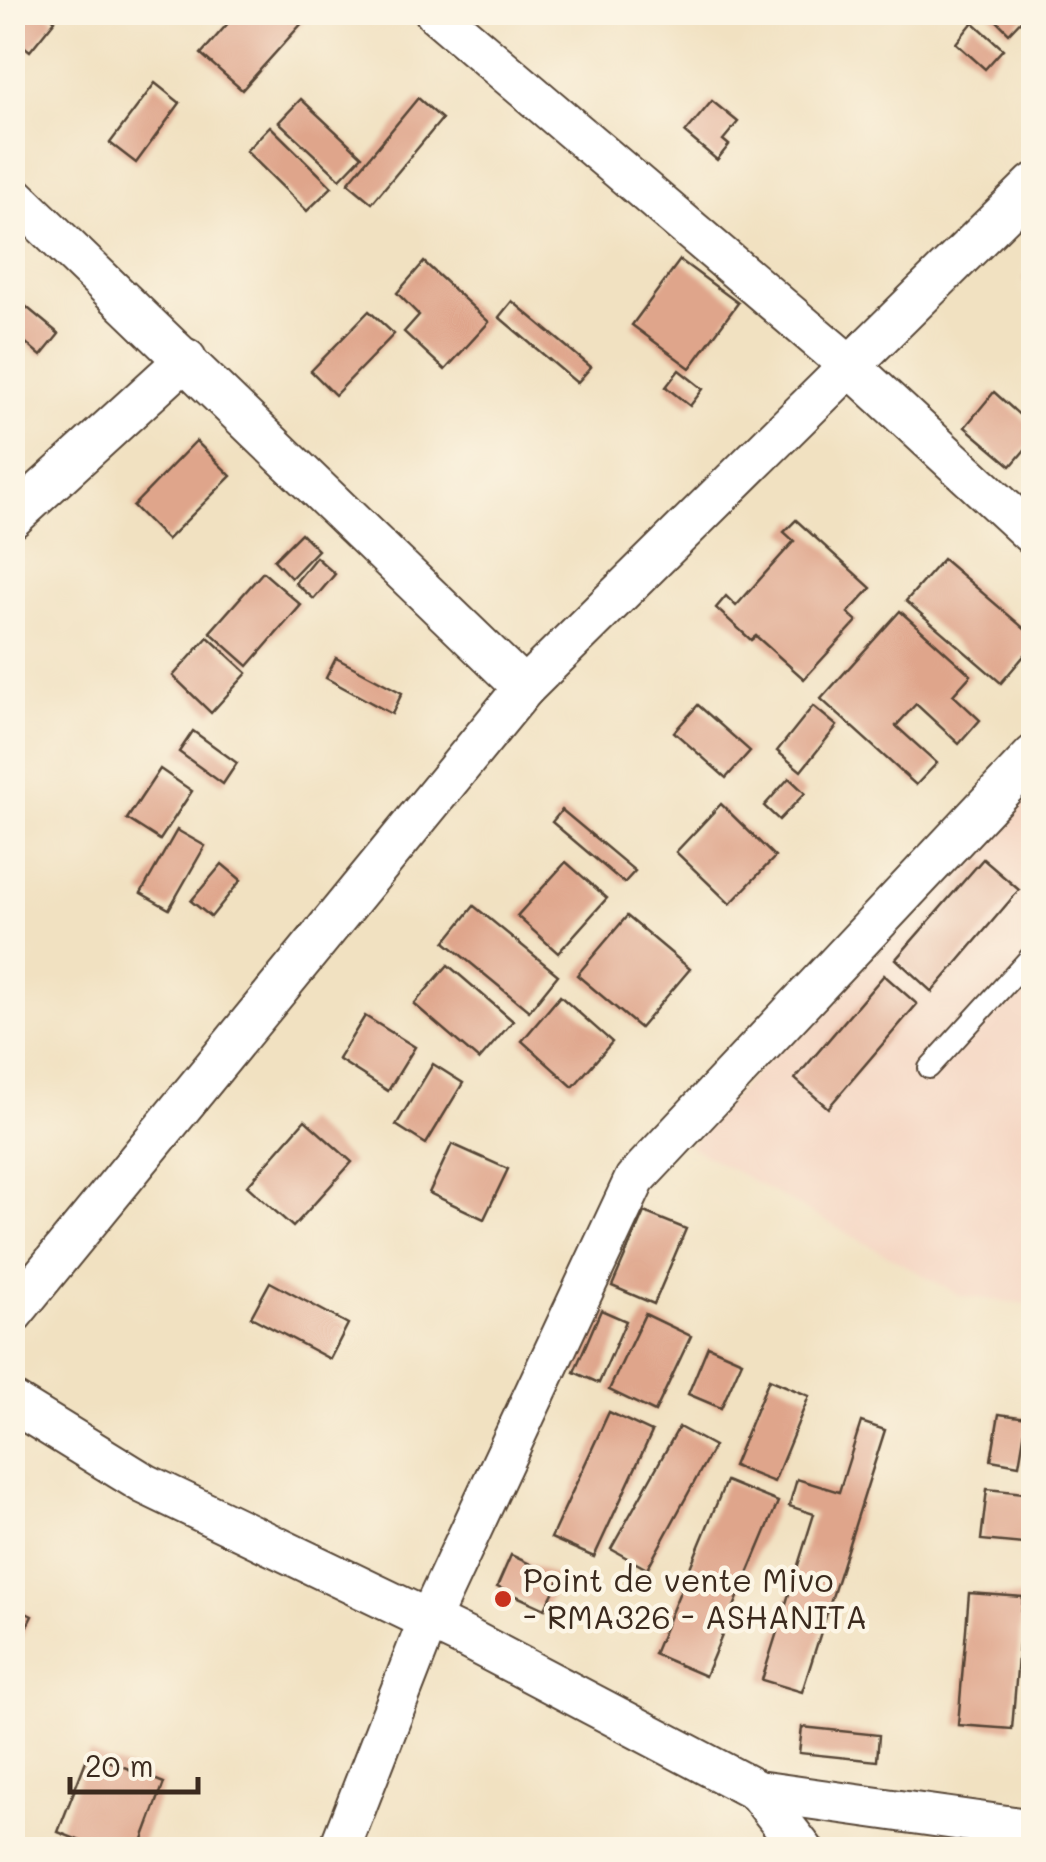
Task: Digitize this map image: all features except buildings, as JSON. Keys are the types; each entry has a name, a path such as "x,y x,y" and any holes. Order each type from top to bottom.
{"street":[{"path":"449,17 850,366 1034,536"},
{"path":"12,1314 524,688 1034,184"},
{"path":"12,194 524,688"},
{"path":"12,518 186,359"},
{"path":"339,1850 428,1622 635,1178 1034,754"},
{"path":"12,1402 145,1484 468,1638 757,1791 1034,1830"},
{"path":"757,1791 803,1850"}],"lane":[{"path":"928,1068 1034,953"}],"shaded area":[{"path":"1033,770 1033,1305 961,1296 689,1146"}],"place":[{"name":"Point de vente Mivo - RMA326 - ASHANITA","path":"503,1599"}]}
